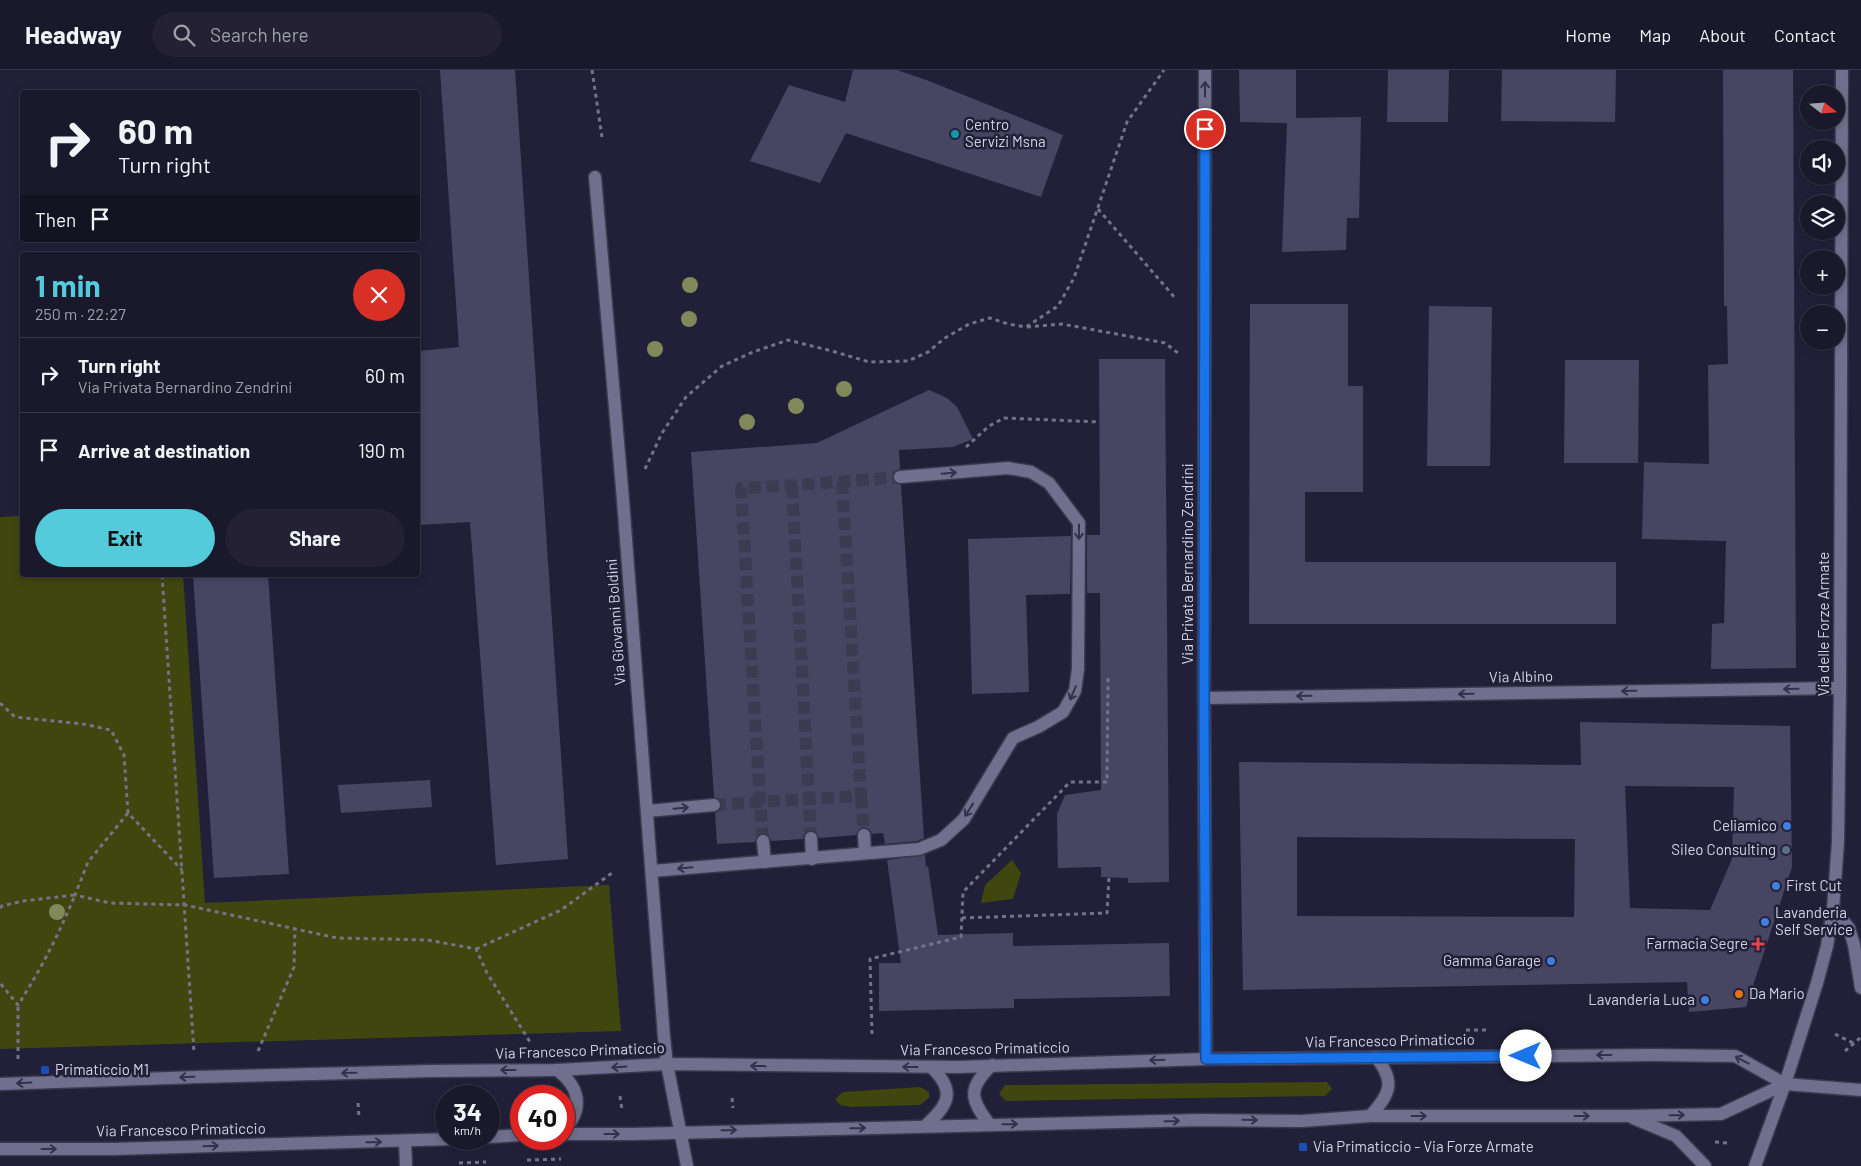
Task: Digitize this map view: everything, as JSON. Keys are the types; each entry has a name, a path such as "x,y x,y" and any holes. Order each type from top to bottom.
{"street":[{"name":"Via Privata Bernardino Zendrini","path":"1205,70 1204,698 1206,1059"},
{"name":"Via delle Forze Armate","path":"1756,1166 1785,1084 1828,946 1833,909 1838,842 1840,688 1842,70"},
{"name":"Via Giovanni Boldini","path":"594,177 623,500 667,1064 687,1166"},
{"path":"652,871 920,849 941,840 964,819 1013,738 1038,727 1063,712 1075,691 1078,669 1079,523 1049,483 1031,472 1008,468 900,476"},
{"name":"Via Albino","path":"1204,698 1840,688"},
{"path":"647,811 714,805"},
{"path":"864,835 866,852"},
{"path":"811,838 812,859"},
{"path":"763,841 765,862"},
{"path":"1833,909 1849,928 1854,944 1861,988"},
{"name":"Via Francesco Primaticcio","path":"0,1084 414,1071 557,1070 667,1064 931,1067 1206,1059 1735,1056 1785,1084"},
{"path":"1370,1116 1384,1100 1389,1086 1385,1068 1376,1057"},
{"path":"990,1125 974,1102 975,1090 980,1077 992,1065"},
{"path":"924,1126 943,1108 947,1098 947,1087 940,1075 931,1067"},
{"path":"557,1070 572,1085"},
{"path":"575,1132 633,1134 680,1131 1201,1120 1302,1121 1370,1116 1721,1114 1785,1084 1861,1090"},
{"path":"575,1089 575,1110"},
{"path":"1628,1116 1676,1136 1705,1166"},
{"name":"Via Francesco Primaticcio","path":"0,1149 114,1149 435,1140"},
{"path":"405,1141 406,1166"}],"path":[{"path":"592,70 602,138"},
{"path":"1026,327 1058,306 1074,278 1127,122 1164,70"},
{"path":"1098,209 1176,299"},
{"path":"645,470 662,433 686,397 722,366 753,352 788,340 832,350 869,362 908,361 928,352 945,338 969,324 990,318 1026,327 1062,324 1165,343 1178,353"},
{"path":"960,452 989,426 1004,418 1099,422"},
{"path":"162,577 194,1052"},
{"path":"872,1034 870,959 961,937 963,892 1070,782 1107,782 1108,678"},
{"path":"0,703 16,717 83,724 111,730 124,755 128,813 183,870"},
{"path":"18,1061 18,1005 41,968 61,930 88,862 128,813"},
{"path":"0,908 23,901 75,895 110,903 185,905 337,938 428,940 476,949 562,910 612,873"},
{"path":"962,918 1107,913 1109,877"},
{"path":"258,1051 294,966 296,930"},
{"path":"476,949 488,973 530,1042"},
{"path":"0,983 18,1005"},
{"path":"1835,1034 1853,1043"},
{"path":"1845,1051 1860,1038"},
{"path":"620,1096 622,1111"},
{"path":"358,1103 358,1118"},
{"path":"1713,1142 1727,1143"}],"green space":[{"path":"20,516 20,577 183,577 205,903 609,885 621,1031 0,1049 0,517"},
{"path":"1012,860 1021,873 1013,899 981,903 985,885"},
{"path":"1327,1082 1332,1089 1325,1096 1006,1101 999,1094 1005,1085"},
{"path":"920,1087 929,1092 929,1098 920,1105 851,1107 840,1105 835,1099 843,1092"}],"building":[{"path":"440,70 515,70 568,859 496,865 470,522 420,525 420,351 459,347"},
{"name":"Centro Servizi Msna","path":"853,70 897,70 1063,135 1041,197 846,133 820,183 750,161 789,85 845,102"},
{"path":"1239,70 1296,70 1296,118 1361,117 1359,218 1347,218 1346,250 1282,252 1287,123 1240,122"},
{"path":"1388,70 1449,70 1448,122 1387,122"},
{"path":"1502,70 1616,70 1615,122 1501,121"},
{"path":"1723,70 1793,70 1796,668 1711,669 1712,624 1724,623 1726,541 1642,539 1644,462 1709,464 1708,365 1728,364 1727,306 1724,306"},
{"path":"1250,304 1348,304 1348,386 1363,386 1363,492 1305,492 1305,562 1616,562 1616,624 1249,624"},
{"path":"1429,306 1492,307 1490,466 1427,466"},
{"path":"1099,359 1165,359 1169,882 1128,883 1128,878 1101,877 1101,867 1058,868 1057,814 1065,795 1101,790 1100,593 1087,593 1087,535 1100,535"},
{"path":"1565,360 1639,360 1638,463 1564,463"},
{"path":"929,390 947,398 957,407 973,439 953,447 899,450 900,469 895,471 892,477 894,482 901,485 924,838 917,841 885,844 883,833 872,834 870,830 864,827 859,829 856,835 819,838 815,831 810,830 804,834 803,839 771,841 769,836 763,833 758,835 755,842 717,844 715,813 719,811 722,805 720,800 714,797 691,452 817,443"},
{"path":"1071,536 1070,594 1026,595 1029,692 972,694 968,539"},
{"path":"193,577 268,577 289,874 214,878"},
{"path":"1580,722 1790,726 1792,867 1746,1007 1689,1012 1687,982 1243,990 1239,762 1581,765","holes":["1625,786 1734,787 1732,859 1710,910 1630,908","1297,837 1575,839 1574,917 1297,916"]},
{"path":"430,780 432,807 341,813 338,785"},
{"path":"925,855 938,935 1013,933 1013,946 1169,943 1170,996 1014,999 1014,1008 879,1011 879,963 901,963 887,860"}],"tunnel":[{"path":"842,482 861,796 760,802 741,488 900,477"},
{"path":"792,486 811,838"},
{"path":"861,796 864,835"},
{"path":"714,805 760,802 763,841"}],"place":[{"name":"Centro Servizi Msna","path":"955,134"},
{"name":"Celiamico","path":"1787,826"},
{"name":"Sileo Consulting","path":"1786,850"},
{"name":"First Cut","path":"1776,886"},
{"name":"Lavanderia Self Service","path":"1765,922"},
{"name":"Farmacia Segre","path":"1758,944"},
{"name":"Gamma Garage","path":"1551,961"},
{"name":"Da Mario","path":"1739,994"},
{"name":"Lavanderia Luca","path":"1705,1000"},
{"name":"Primaticcio M1","path":"45,1070"},
{"name":"Via Primaticcio - Via Forze Armate","path":"1303,1147"}],"route":[{"path":"1205,129 1204,718 1206,1059 1526,1056"}]}
